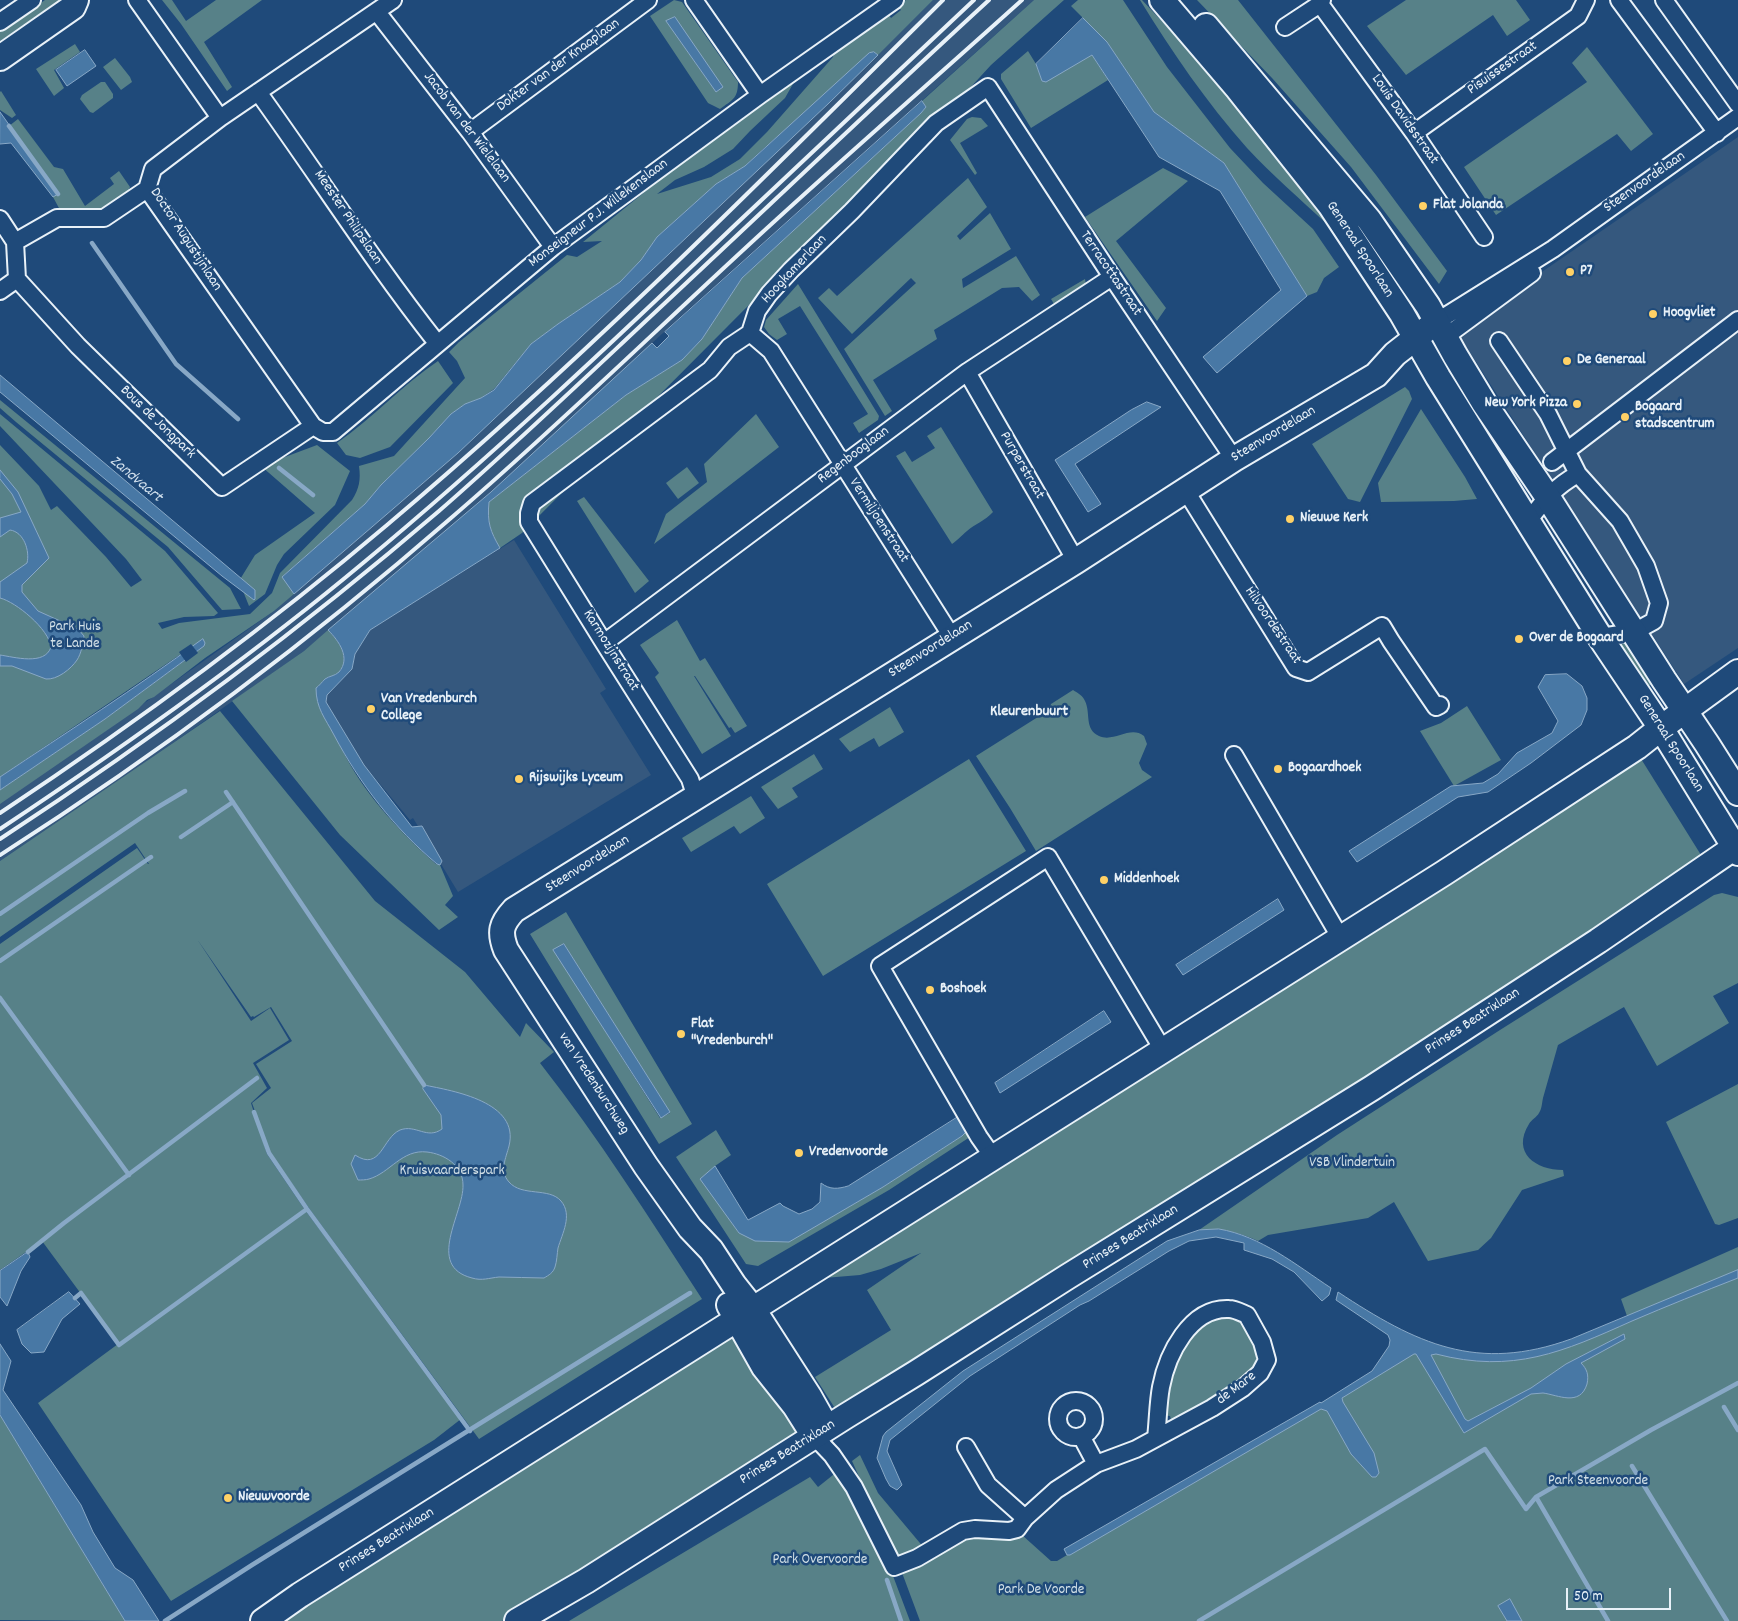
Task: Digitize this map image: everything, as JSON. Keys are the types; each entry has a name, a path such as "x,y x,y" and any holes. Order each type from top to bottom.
{"main road":[{"name":"Generaal Spoorlaan","path":"1162,0 1238,89 1330,205 1420,345 1600,636 1661,728 1737,849"},
{"name":"Generaal Spoorlaan","path":"1184,0 1271,101 1369,220 1428,306 1462,369 1547,496 1738,793"},
{"path":"0,58 80,2"},
{"name":"Steenvoordelaan","path":"501,937 504,920 514,910 1076,561 1234,459 1376,375 1395,354 1420,345 1441,330"},
{"name":"Prinses Beatrixlaan","path":"263,1621 1340,937 1444,873 1637,747 1738,672"},
{"name":"Prinses Beatrixlaan","path":"517,1621 586,1581 820,1432 1372,1088 1737,849"},
{"name":"van Vredenburchweg","path":"501,937 506,950 646,1166 690,1228 711,1250 734,1285 745,1314 809,1396 820,1432"}],"street":[{"path":"0,22 32,0"},
{"path":"137,0 220,118"},
{"name":"Doctor Augustijnlaan","path":"313,426 148,189 153,169 220,118 392,0"},
{"name":"Dokter van der Knaaplaan","path":"470,132 648,0"},
{"path":"694,0 760,95"},
{"name":"Pisuissestraat","path":"1414,132 1578,16 1586,0"},
{"path":"1619,0 1717,133"},
{"path":"1664,0 1738,104"},
{"name":"Monseigneur P.J. Willekenslaan","path":"313,426 323,432 333,432 553,247 891,1"},
{"path":"1285,27 1322,2"},
{"name":"Louis Davidsstraat","path":"1322,2 1414,132 1484,237"},
{"name":"Jacob van der Wielelaan","path":"377,12 470,132 553,247"},
{"name":"Terracottastraat","path":"988,87 1112,278 1234,459"},
{"name":"Hoogkamerlaan","path":"750,333 757,311 769,294 792,270 852,211 936,123 988,87"},
{"name":"Meester Philipslaan","path":"258,92 297,145 400,296 437,343"},
{"name":"Steenvoordelaan","path":"1441,330 1738,117"},
{"path":"15,242 57,218 104,218 148,189"},
{"path":"0,219 15,242 17,279 0,291"},
{"name":"Regenbooglaan","path":"604,643 966,372 1112,278"},
{"name":"Bous de Jongpark","path":"17,279 78,346 222,487 313,426"},
{"path":"1552,462 1738,320"},
{"name":"Vermiljoenstraat","path":"750,333 770,351 952,637"},
{"name":"Karmozijnstraat","path":"696,798 690,779 530,522 529,513 532,503 710,370 729,347 750,333"},
{"path":"1499,341 1548,414 1578,474 1620,520 1646,566 1659,603 1654,621 1634,632 1600,636"},
{"name":"Purperstraat","path":"966,372 1076,561"},
{"path":"1528,520 1547,496 1565,481 1578,474"},
{"name":"Hilvoordestraat","path":"1186,491 1296,668 1308,672 1382,626 1436,707 1440,705"},
{"path":"1234,755 1340,937"},
{"path":"993,1157 979,1137 880,966 1048,857 1163,1050"},
{"name":"de Mare","path":"894,1567 917,1558 963,1532 975,1529 1008,1531 1017,1529 1025,1518 1056,1490 1096,1464 1156,1438 1212,1408 1243,1388 1260,1373 1267,1360 1262,1342 1247,1315 1230,1308 1209,1311 1187,1329 1169,1358 1161,1387 1156,1438"},
{"name":"van Vredenburchweg","path":"820,1432 832,1455 854,1488 894,1567"},
{"path":"1081,1436 1096,1464"},
{"path":"966,1447 988,1485 1025,1518"}],"shaded area":[{"path":"933,0 1034,0 689,309 491,492 304,651 126,776 0,861 0,802 98,736 274,611 458,453 829,103"},
{"path":"675,17 723,87 716,92 666,21"},
{"path":"1083,18 1107,42 1154,112 1224,163 1307,296 1217,373 1203,357 1281,290 1220,191 1159,157 1092,55 1046,82 1042,81 1036,64"},
{"path":"85,50 96,66 67,86 56,70"},
{"path":"874,52 878,55 829,103 458,453 294,594 282,577 365,504 381,485 451,414 465,404 481,398 494,390 531,344 620,282 641,260 657,237 716,184 745,166 869,53"},
{"path":"922,101 926,107 921,113 742,278 702,339 682,360 626,395 489,502 488,515 490,526 500,548 370,630 355,654 352,669 327,695 326,702 364,765 412,827 422,826 442,861 440,865 437,864 406,836 379,804 355,771 322,713 316,695 316,688 325,679 339,672 344,661 344,655 339,644 328,630 491,492 652,343 657,348 669,336 665,332"},
{"path":"0,112 58,194 53,197 11,143 0,144"},
{"name":"Bogaard stadscentrum","path":"1738,137 1738,648 1684,684 1456,331"},
{"path":"0,375 255,590 255,599 222,576 0,392"},
{"path":"1147,402 1161,407 1075,464 1101,504 1088,512 1055,460 1131,410"},
{"path":"0,470 18,492 49,558 22,585 22,592 38,611 78,629 84,636 78,658 67,670 55,678 46,679 12,666 0,666 0,655 28,659 36,658 48,653 51,647 44,632 31,617 0,598 0,582 27,563 28,553 25,543 19,534 10,530 0,537 0,518 21,512 12,494 0,479"},
{"path":"514,540 606,689 600,693 651,775 458,892 413,818 410,820 364,765 326,702 327,695 352,669 355,654 370,630"},
{"path":"203,639 204,646 105,719 0,790 0,777 127,693"},
{"path":"1567,674 1582,686 1587,698 1587,710 1581,725 1531,763 1488,792 1458,797 1357,862 1349,851 1451,786 1483,783 1498,774 1517,753 1552,733 1558,721 1538,687 1545,675"},
{"path":"1278,899 1284,910 1183,975 1176,965"},
{"path":"564,944 670,1112 661,1118 553,950"},
{"path":"1104,1011 1111,1022 1000,1093 995,1083"},
{"path":"424,1085 467,1095 495,1109 505,1119 510,1131 504,1169 506,1178 514,1187 550,1194 561,1201 566,1212 566,1224 558,1248 555,1267 548,1276 544,1278 499,1277 479,1279 458,1272 451,1262 449,1251 450,1238 462,1197 463,1185 460,1172 446,1158 427,1152 410,1154 376,1176 358,1180 351,1164 355,1155 364,1159 376,1157 394,1134 400,1130 411,1129 431,1133 442,1129 441,1115 423,1089"},
{"path":"958,1117 967,1131 962,1136 883,1187 789,1242 755,1241 739,1233 700,1179 715,1166 748,1220 780,1203 799,1214 812,1209 820,1202 821,1183 834,1188 848,1186"},
{"path":"1219,1229 1249,1238 1278,1252 1331,1288 1329,1295 1322,1301 1294,1272 1272,1259 1244,1250 1244,1243 1216,1237 1189,1241 1169,1251 1080,1305 970,1376 890,1440 887,1451 902,1485 897,1490 890,1486 877,1458 883,1436 963,1371 1167,1241 1199,1230"},
{"path":"28,1252 30,1257 21,1271 7,1306 0,1297 0,1271"},
{"path":"1738,1270 1738,1278 1583,1342 1537,1357 1514,1361 1489,1362 1464,1360 1436,1354 1431,1355 1465,1419 1468,1421 1531,1388 1566,1364 1624,1334 1625,1339 1581,1363 1586,1370 1588,1378 1584,1391 1579,1395 1568,1398 1543,1393 1531,1394 1464,1433 1416,1354 1414,1354 1342,1398 1374,1453 1379,1473 1376,1477 1372,1477 1351,1454 1327,1411 1321,1409 1070,1555 1067,1555 1064,1549 1321,1403 1372,1371 1389,1346 1390,1340 1388,1335 1336,1300 1338,1292 1395,1326 1422,1339 1449,1348 1477,1353 1506,1353 1537,1349 1571,1339"},
{"path":"69,1292 80,1304 62,1319 44,1352 31,1353 22,1344 17,1330"},
{"path":"0,1344 11,1361 3,1390 81,1505 93,1532 115,1568 133,1580 159,1621 125,1621 0,1415"},
{"path":"1510,1599 1522,1621 1507,1621 1498,1606"}],"green space":[{"path":"45,0 60,0 0,41 0,32"},
{"path":"162,0 172,0 186,21 216,0 262,0 204,42 232,87 227,91 181,24"},
{"path":"674,0 682,2 738,82 734,99 720,109 708,103 650,16","holes":["675,17 716,92 667,22"]},
{"name":"Park Huis te Lande","path":"906,0 933,0 878,55 874,52 745,166 716,184 657,237 641,260 620,282 531,344 494,389 481,398 465,404 451,414 381,485 365,504 283,576 294,594 274,611 205,658 154,697 147,700 138,709 0,804 0,790 105,719 199,650 181,654 0,777 0,445 39,486 51,510 57,506 106,557 131,587 142,580 126,559 0,426 0,414 165,551 218,613 214,616 184,617 158,623 162,629 179,623 250,614 272,593 280,573 352,500 359,484 359,466 394,456 465,378 457,361 449,352 459,342 567,255 577,257 602,241 583,242 721,130 798,75 785,98 733,149 704,167 675,180 657,194 711,177 740,159 767,132 833,57 835,47 888,14 891,18 901,10 898,6"},
{"path":"1034,0 1064,0 991,65 958,101 933,120 522,533 500,548 490,526 488,515 489,502 626,395 682,360 702,339 742,278 921,113 926,107 922,101"},
{"path":"1078,0 1123,0 1167,67 1230,148 1263,183 1313,229 1339,267 1324,278 1317,292 1307,296 1224,163 1154,112 1107,42 1071,6"},
{"path":"1140,0 1214,77 1327,224 1266,168 1232,131 1190,77"},
{"path":"1197,0 1238,0 1376,175 1447,271 1439,284 1351,167 1272,78"},
{"path":"1406,0 1516,0 1530,20 1507,36 1493,15 1406,75 1367,26"},
{"path":"75,44 80,52 54,70 64,88 54,96 36,69"},
{"path":"1587,47 1653,134 1631,151 1617,134 1496,215 1464,167 1587,82 1572,63"},
{"path":"1028,51 1036,64 1042,81 1092,55 1108,80 1031,128 1001,79 1001,74"},
{"path":"115,58 132,82 121,90 103,67"},
{"path":"101,82 105,82 113,94 113,98 93,113 90,112 80,99 82,95"},
{"path":"1,91 16,115 12,118 0,110"},
{"path":"972,117 981,118 988,126 960,143 977,173 975,175 950,140 967,119"},
{"path":"18,119 54,167 63,169 85,206 114,184 110,178 119,171 130,187 128,192 100,210 67,208 60,210 53,197 57,194 9,126"},
{"path":"1163,168 1188,181 1116,241 1166,308 1157,321 1085,217"},
{"path":"968,178 987,207 957,236 960,240 990,213 1011,249 962,279 963,288 1016,256 1040,295 1032,301 1019,287 1002,288 934,330 937,339 873,380 892,411 885,416 844,349 916,283 911,278 852,334 818,298 829,288 837,296"},
{"path":"1085,279 1086,285 1057,309 1051,299"},
{"path":"798,284 879,416 878,420 859,433 853,423 868,414 800,306 778,319 787,334 777,340 764,327 766,320"},
{"path":"438,361 453,383 390,447 360,458 346,455 337,443 412,380"},
{"path":"1405,387 1412,399 1360,502 1348,499 1312,444"},
{"path":"0,400 230,588 241,609 222,610 168,547 0,408"},
{"path":"1421,409 1477,499 1381,502 1378,483"},
{"path":"756,414 779,447 654,544 666,514 707,482 704,464"},
{"path":"941,427 993,512 952,544 896,456 905,451 912,462 935,448 927,436"},
{"path":"317,445 350,471 335,505 284,554 277,565 265,594 249,606 239,581 255,555 315,513 261,466"},
{"path":"687,467 699,483 678,499 666,483"},
{"path":"584,497 649,581 635,593 577,501"},
{"path":"677,620 700,661 705,658 747,726 735,733 731,727 729,728 694,676 731,736 702,754 655,677 659,673 640,645"},
{"path":"328,630 339,644 344,655 344,661 339,672 325,679 317,688 343,751 365,788 411,841 436,864 440,865 453,896 445,905 458,917 439,930 340,835 232,701 304,651"},
{"path":"1616,642 1629,642 1655,681 1645,689"},
{"path":"1073,690 1084,699 1091,729 1094,733 1105,738 1133,732 1144,736 1147,744 1139,763 1142,770 1152,777 1036,851 976,756 1049,710 1051,704"},
{"path":"1467,706 1501,760 1454,786 1420,731 1441,723"},
{"path":"890,707 904,732 879,747 874,738 850,752 839,739"},
{"name":"Kruisvaarderspark","path":"220,711 375,901 465,972 520,1037 526,1023 554,1052 540,1063 603,1150 702,1299 479,1439 311,1211 270,1152 252,1103 271,1088 256,1064 292,1041 271,1007 251,1017 197,939 251,1021 270,1008 289,1040 253,1063 267,1088 251,1103 267,1154 305,1210 461,1419 434,1440 171,1601 38,1403 118,1344 42,1241 0,1270 0,944 137,848 149,864 135,843 0,937 0,861"},
{"path":"814,754 823,769 792,788 798,797 778,809 761,787"},
{"path":"1638,754 1701,855 1625,907 1569,950 838,1413 815,1377 891,1330 867,1290 921,1253 860,1275 824,1278"},
{"path":"969,759 1026,851 823,976 767,884"},
{"path":"751,796 765,818 740,834 734,826 691,852 682,838"},
{"name":"VSB Vlindertuin","path":"1722,893 1738,897 1738,983 1713,996 1729,1023 1657,1066 1624,1007 1558,1045 1541,1110 1529,1124 1524,1134 1523,1143 1529,1158 1544,1167 1563,1170 1564,1176 1522,1190 1491,1238 1478,1250 1428,1261 1394,1202 1368,1218 1268,1235 1258,1241 1229,1231 1199,1230 1337,1135 1714,895"},
{"path":"566,912 692,1124 659,1144 530,934","holes":["564,944 670,1112 660,1118 554,950"]},
{"path":"1738,1084 1738,1218 1719,1225 1715,1224 1666,1122"},
{"path":"716,1130 731,1155 701,1179 739,1233 788,1242 883,1187 967,1131 973,1135 889,1190 758,1266 746,1264 676,1157"},
{"name":"Park Steenvoorde","path":"1738,1247 1738,1621 920,1621 901,1570 852,1461 860,1455 878,1493 930,1555 975,1533 1022,1535 1051,1561 1057,1561 1413,1348 1499,1358 1559,1349 1629,1316 1627,1316 1621,1299"},
{"path":"1222,1313 1244,1321 1260,1351 1259,1365 1247,1380 1172,1423 1170,1416 1159,1415 1162,1402 1189,1332"},
{"path":"744,1337 794,1419 797,1434 587,1570 502,1621 282,1621 470,1497 723,1338"},
{"path":"0,1415 125,1621 0,1620"},
{"name":"Park Overvoorde","path":"843,1467 890,1568 910,1621 569,1621 810,1477 818,1487"}],"pier":[{"path":"191,644 198,653 186,662 179,652"}],"waterway":[{"path":"9,126 58,194"},
{"path":"92,243 176,364 238,419"},
{"path":"279,468 313,495"},
{"path":"0,914 148,813 185,791"},
{"path":"226,792 424,1085"},
{"path":"181,837 233,802"},
{"path":"0,961 151,857"},
{"path":"0,998 129,1175"},
{"path":"28,1252 257,1078"},
{"path":"254,1112 269,1153 307,1209 470,1431"},
{"path":"75,1298 81,1293 119,1345 307,1209"},
{"path":"165,1621 690,1293"},
{"path":"1608,1621 1536,1497 1651,1430 1738,1383"},
{"path":"1724,1407 1738,1430"},
{"path":"1199,1621 1485,1449 1526,1509 1536,1497"},
{"path":"1632,1466 1727,1621"},
{"path":"887,1580 901,1621"}],"railway":[{"path":"0,813 198,675 341,564 459,463 531,399 670,268 943,0"},
{"path":"0,829 139,734 231,667 320,599 411,523 598,355 974,0"},
{"path":"0,839 114,762 225,682 387,555 439,511 553,408 989,0"},
{"path":"0,855 59,817 232,695 398,564 534,445 777,219 1022,0"}],"place":[{"name":"Flat Jolanda","path":"1423,206"},
{"name":"P7","path":"1570,272"},
{"name":"Hoogvliet","path":"1653,314"},
{"name":"De Generaal","path":"1567,361"},
{"name":"New York Pizza","path":"1577,404"},
{"name":"Bogaard stadscentrum","path":"1625,417"},
{"name":"Nieuwe Kerk","path":"1290,519"},
{"name":"Over de Bogaard","path":"1519,639"},
{"name":"Van Vredenburch College","path":"371,709"},
{"name":"Bogaardhoek","path":"1278,769"},
{"name":"Rijswijks Lyceum","path":"519,779"},
{"name":"Middenhoek","path":"1104,880"},
{"name":"Boshoek","path":"930,990"},
{"name":"Flat \"Vredenburch\"","path":"681,1034"},
{"name":"Vredenvoorde","path":"799,1153"},
{"name":"Nieuwvoorde","path":"228,1498"}],"district":[{"name":"Kleurenbuurt","path":"1029,713"}],"water label":[{"name":"Zandvaart","path":"135,480"}],"park label":[{"name":"Park De Voorde","path":"1041,1591"}]}
